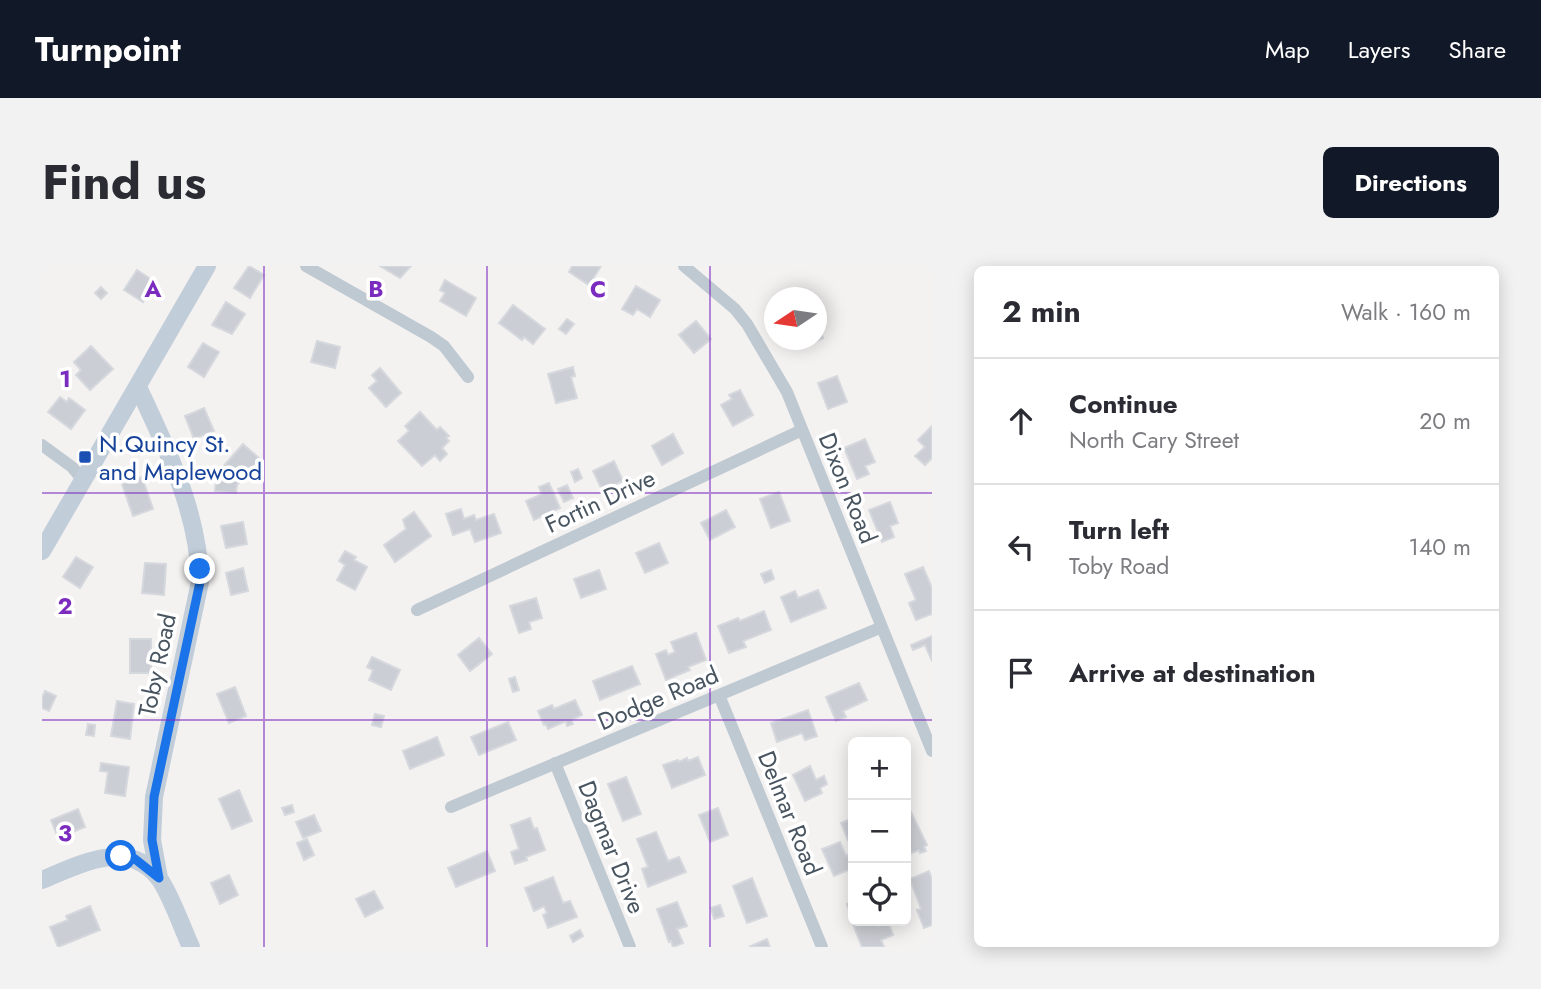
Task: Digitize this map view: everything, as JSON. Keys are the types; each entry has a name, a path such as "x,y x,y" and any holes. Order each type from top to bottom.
{"main road":[{"path":"42,551 208,266"},
{"name":"Toby Road","path":"138,387 179,479 200,569 200,582 154,797 152,840 159,878 191,947"},
{"path":"42,880 94,859 121,856 135,859 159,878"}],"street":[{"path":"306,266 431,337 444,346 468,377"},
{"name":"Dixon Road","path":"685,266 735,309 747,324 780,380 930,742"},
{"name":"Fortin Drive","path":"417,610 802,430"},
{"path":"42,445 72,467 83,480"},
{"name":"Dodge Road","path":"450,807 882,627"},
{"name":"Delmar Road","path":"719,695 822,947"},
{"name":"Dagmar Drive","path":"555,764 630,947"}],"building":[{"path":"249,266 264,275 250,298 234,288"},
{"path":"380,266 411,266 400,278"},
{"path":"572,266 601,266 589,285 569,272"},
{"path":"137,270 155,282 143,302 124,290"},
{"path":"445,280 476,298 466,316 440,301 445,293 440,290"},
{"path":"636,286 660,300 650,317 637,309 633,315 622,309"},
{"path":"101,287 107,293 101,299 95,293"},
{"path":"226,302 245,314 232,334 212,325"},
{"path":"513,305 545,329 533,344 524,337 522,340 499,323"},
{"path":"567,319 574,324 566,334 559,329"},
{"path":"696,321 711,339 694,353 679,335"},
{"path":"317,341 340,347 335,368 311,362"},
{"path":"203,343 219,352 204,377 188,367"},
{"path":"91,346 113,369 90,390 76,375 81,370 74,362"},
{"path":"573,367 575,376 571,377 577,398 556,403 548,374"},
{"path":"380,368 401,393 386,407 369,388 377,381 372,375"},
{"path":"837,376 847,402 828,409 818,383"},
{"path":"740,390 753,415 733,426 721,405 732,399 729,395"},
{"path":"60,397 67,402 69,398 85,410 71,429 48,412"},
{"path":"204,408 214,431 194,439 185,416"},
{"path":"420,412 437,430 440,427 449,436 446,438 449,441 442,448 447,454 440,461 435,455 422,466 398,441 409,431 405,426"},
{"path":"932,426 932,458 925,465 915,456 925,447 918,440"},
{"path":"673,434 683,453 662,465 652,446"},
{"path":"865,439 875,462 865,466 869,474 857,479 844,448"},
{"path":"243,444 260,459 237,485 236,493 215,491 216,481 221,481 226,474 221,469"},
{"path":"614,461 623,481 602,490 593,471"},
{"path":"578,469 582,478 575,482 571,472"},
{"path":"142,477 153,509 133,516 122,484"},
{"path":"549,483 560,508 534,520 526,501 542,494 539,487"},
{"path":"567,485 573,498 564,502 558,489"},
{"path":"779,492 790,521 771,528 760,499"},
{"path":"890,502 898,523 890,526 894,537 882,542 869,510"},
{"path":"461,509 464,519 474,515 476,520 494,514 501,533 475,542 470,529 453,535 446,514"},
{"path":"726,510 735,527 710,540 701,523"},
{"path":"414,512 431,536 395,562 384,545 406,529 403,520"},
{"path":"243,522 247,544 226,548 221,526"},
{"path":"659,543 668,563 645,573 636,553"},
{"path":"345,551 367,567 355,590 337,580 345,565 339,561"},
{"path":"76,557 93,567 80,588 63,577"},
{"path":"145,563 166,564 164,595 142,593"},
{"path":"923,567 932,588 932,614 916,620 909,603 916,600 905,574"},
{"path":"243,568 248,591 231,595 226,573"},
{"path":"599,570 606,589 581,598 574,579"},
{"path":"771,570 774,579 765,583 761,574"},
{"path":"818,590 826,608 791,622 781,597 795,591 798,598"},
{"path":"536,598 542,618 529,622 531,629 519,633 510,606"},
{"path":"764,611 771,630 743,641 746,647 729,653 718,626"},
{"path":"696,633 706,660 666,680 656,654 666,650 668,655 675,652 671,642"},
{"path":"932,636 932,661 925,645 913,650 911,645"},
{"path":"479,638 492,654 470,671 458,655"},
{"path":"130,639 151,639 151,673 130,673"},
{"path":"372,657 400,670 391,690 369,680 373,670 367,667"},
{"path":"632,666 640,684 600,700 593,681"},
{"path":"515,677 519,690 513,692 509,679"},
{"path":"859,683 867,700 843,711 846,717 836,721 826,697"},
{"path":"235,687 246,716 229,723 217,694"},
{"path":"45,691 56,696 49,711 42,708"},
{"path":"575,700 582,715 571,720 573,724 567,726 566,721 548,729 546,724 544,725 538,711 552,705 554,709"},
{"path":"117,701 134,704 130,739 111,736"},
{"path":"808,710 817,736 805,740 802,733 777,742 771,723"},
{"path":"375,714 384,716 381,727 372,725"},
{"path":"508,722 516,740 479,755 471,737"},
{"path":"88,724 95,725 94,736 86,735"},
{"path":"437,737 444,755 410,769 403,751"},
{"path":"698,757 705,775 672,788 663,765"},
{"path":"101,763 129,767 125,796 105,793 108,772 100,771"},
{"path":"810,766 816,780 824,776 827,784 820,788 822,793 805,801 793,775"},
{"path":"626,777 641,814 623,821 608,784"},
{"path":"239,790 252,821 232,829 219,799"},
{"path":"292,805 294,812 285,815 282,808"},
{"path":"718,808 728,835 710,842 699,815"},
{"path":"78,809 85,827 58,838 51,820"},
{"path":"911,812 927,845 924,847 926,851 920,853 919,850 911,853"},
{"path":"314,815 321,831 303,838 296,822"},
{"path":"530,818 545,850 515,864 511,852 519,849 511,825"},
{"path":"848,820 848,840 841,823"},
{"path":"656,832 668,861 679,857 686,872 648,887 642,869 648,867 637,839"},
{"path":"307,839 314,855 304,860 297,843"},
{"path":"840,842 846,856 848,855 848,870 834,876 822,849"},
{"path":"487,851 495,871 456,887 448,868"},
{"path":"929,871 932,879 932,925 924,928 917,910 921,909 911,879"},
{"path":"229,875 238,895 220,904 211,883"},
{"path":"553,877 563,903 570,901 577,917 548,928 543,915 547,913 544,906 534,911 525,888"},
{"path":"752,878 767,916 747,923 733,886"},
{"path":"374,891 383,908 365,917 356,899"},
{"path":"677,902 687,926 677,929 683,943 673,947 657,909"},
{"path":"720,905 724,916 714,919 711,908"},
{"path":"90,906 100,930 58,947 50,927 68,920 66,916"},
{"path":"854,926 890,926 893,935 881,940 884,947 862,947"},
{"path":"580,930 583,936 573,942 570,936"},
{"path":"767,939 770,947 749,947"}],"place":[{"name":"N.Quincy St. and Maplewood","path":"85,457"}],"route":[{"path":"121,856 135,859 159,878 152,840 154,797 200,582 200,569"}]}
